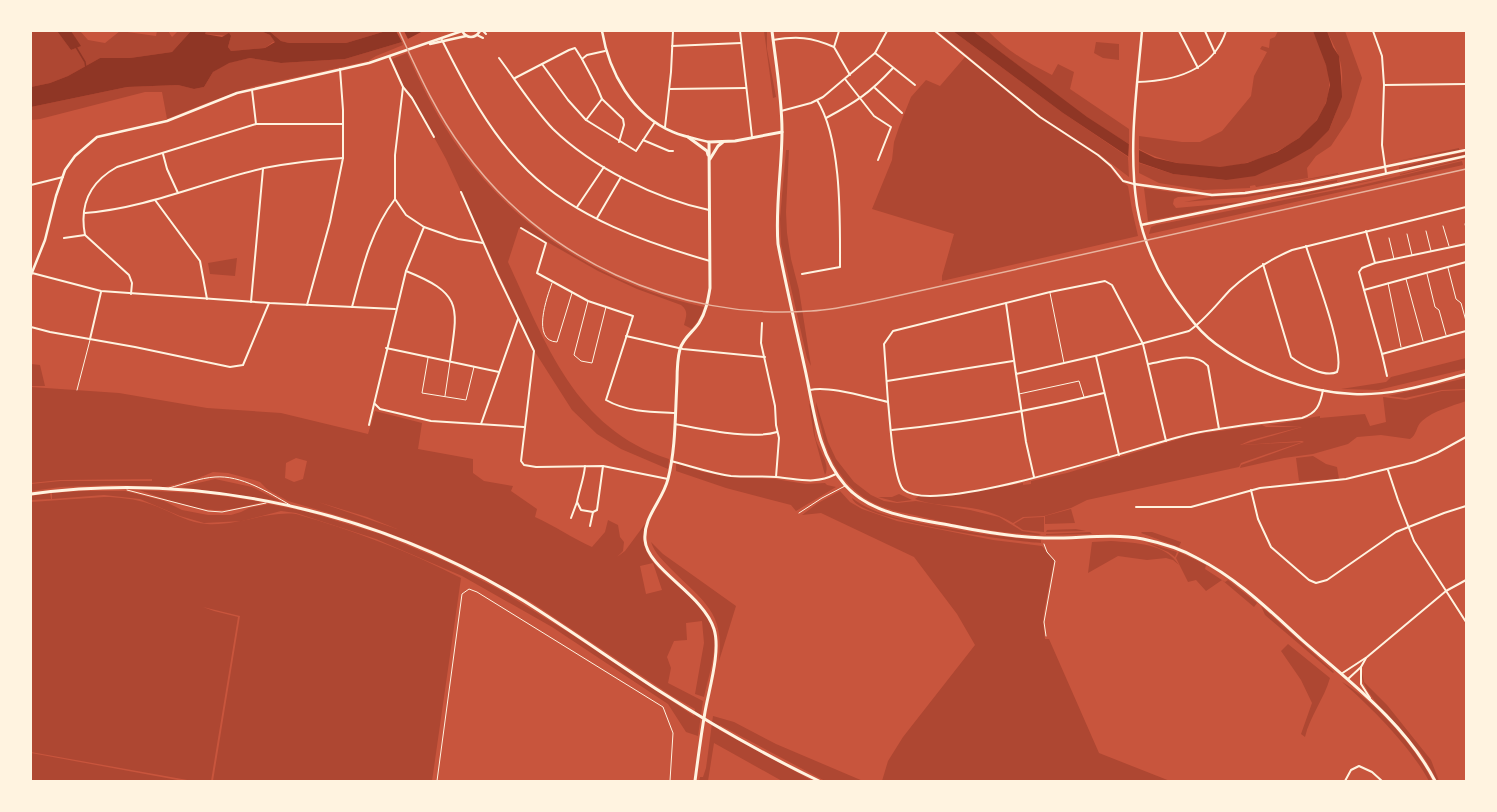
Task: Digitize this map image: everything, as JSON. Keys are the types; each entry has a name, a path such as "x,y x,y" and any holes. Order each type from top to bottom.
{"main road":[{"path":"772,31 782,132 777,219 778,244 821,441 836,474 845,486 855,496 880,509 921,520 1019,536 1059,538 1101,536 1135,538 1157,542 1184,552 1218,570 1248,592 1373,702 1402,732 1419,754 1435,781"},
{"path":"695,781 715,658 716,636 710,619 691,594 656,563 646,547 645,530 648,521 664,491 668,479 671,461 680,348 704,313 710,288 709,142 752,138 782,132"},
{"path":"688,137 707,151 709,159"},
{"path":"709,159 718,146 725,141"},
{"path":"31,494 83,489 119,488 209,492 293,506 384,533 431,552 472,572 525,602 694,713 719,728 819,781"}],"street":[{"path":"442,40 462,31 466,36"},
{"path":"477,36 481,31 486,34"},
{"path":"602,31 605,51 612,68 634,103 655,121 665,127 688,137 709,142"},
{"path":"665,127 673,31"},
{"path":"740,31 752,138"},
{"path":"834,47 839,31"},
{"path":"781,111 817,100 850,75 875,53 888,31"},
{"path":"935,31 1040,117 1098,155 1111,166 1123,181 1134,184 1201,194 1221,195 1301,184 1466,150"},
{"path":"1142,31 1134,136 1134,184 1141,225 1148,247 1161,278 1196,326 1215,344 1255,368 1292,382 1323,390 1353,394 1378,394 1466,374"},
{"path":"1179,31 1198,68"},
{"path":"1205,31 1215,53"},
{"path":"1137,82 1158,82 1178,78 1198,68 1215,53 1226,31"},
{"path":"1373,31 1382,56 1384,85 1382,145 1386,174"},
{"path":"395,309 250,302 131,294 101,291 31,274 45,240 63,177 75,156 97,137 116,131 167,121 252,89 340,69 389,56 422,45 466,36 477,36 483,38"},
{"path":"773,40 797,36 806,37 834,47 850,75"},
{"path":"442,40 455,69 494,131 528,172 558,195 597,218 655,245 710,261"},
{"path":"672,46 741,43"},
{"path":"515,78 575,48 602,99 623,119 624,125 619,142"},
{"path":"582,59 587,55 605,51"},
{"path":"875,53 915,85"},
{"path":"389,56 403,87 412,98 434,138"},
{"path":"499,58 515,78 536,109 554,129 576,148 621,177 659,194 710,211"},
{"path":"542,64 568,100 586,120 619,142 636,151 655,121"},
{"path":"826,118 860,100 875,88 894,68"},
{"path":"307,305 330,222 343,158 340,69"},
{"path":"845,79 874,116 891,127 878,160"},
{"path":"1384,85 1466,84"},
{"path":"403,87 395,155 395,199 406,215 424,227 458,239 483,243"},
{"path":"669,89 746,88"},
{"path":"875,88 902,113"},
{"path":"252,89 256,124"},
{"path":"586,120 602,99"},
{"path":"802,274 840,267 836,168 826,118 817,100"},
{"path":"131,294 132,283 129,275 86,235 85,213 87,199 93,186 103,175 117,167 256,124 343,124"},
{"path":"643,140 672,151"},
{"path":"162,154 169,175 178,193"},
{"path":"1141,225 1466,156"},
{"path":"85,213 107,211 155,200 263,169 299,162 343,158"},
{"path":"577,207 604,167"},
{"path":"250,302 263,169"},
{"path":"31,185 63,177"},
{"path":"597,218 621,177"},
{"path":"461,192 483,243 534,351 521,461 524,465 536,468 603,466 668,479"},
{"path":"352,307 373,236 384,214 395,199"},
{"path":"155,200 200,261 207,299"},
{"path":"1016,374 1096,356 1181,334 1196,326 1244,277 1263,264 1292,250 1366,230 1466,207"},
{"path":"369,425 395,309 406,271 424,227"},
{"path":"521,228 546,243 537,273 588,301 633,316 606,400 619,407 643,412 675,413"},
{"path":"1366,230 1375,264"},
{"path":"64,238 86,235"},
{"path":"1387,376 1364,290 1360,272 1362,268 1466,244"},
{"path":"1263,264 1289,354 1295,360 1310,368 1327,373 1334,373 1338,369 1337,350 1328,312 1306,246"},
{"path":"1364,290 1388,282 1448,268 1466,262"},
{"path":"406,271 426,280 445,292 454,305 456,320 450,361"},
{"path":"1166,440 1143,344 1112,286 1105,281 1050,292 893,331 884,344 888,402 898,477 904,490 910,493 949,495 1034,478 1192,434 1302,418 1317,410 1323,390"},
{"path":"90,339 101,291"},
{"path":"31,327 230,367 243,365 269,303"},
{"path":"1006,303 1013,361 1034,478"},
{"path":"481,424 518,319"},
{"path":"762,323 761,343 775,406 777,432 779,438 776,477"},
{"path":"1382,354 1401,347 1466,331"},
{"path":"626,336 680,348 765,357"},
{"path":"386,348 499,372"},
{"path":"1096,356 1119,455"},
{"path":"1148,364 1189,357 1197,357 1204,362 1208,366 1219,429"},
{"path":"887,381 1013,361"},
{"path":"810,390 817,389 838,392 888,402"},
{"path":"892,430 931,426 1021,411 1104,393"},
{"path":"375,403 380,409 423,420 524,427"},
{"path":"674,424 714,431 751,434 770,434 777,432"},
{"path":"1136,507 1192,507 1251,490 1278,485 1346,479 1388,470 1415,462 1437,453 1466,436"},
{"path":"671,461 731,476 776,477 811,482 825,479 836,474"},
{"path":"571,518 577,502 579,490 584,480 585,466"},
{"path":"590,526 593,512 597,510 603,466"},
{"path":"1388,470 1408,527 1425,560 1466,622"},
{"path":"1251,490 1258,519 1271,548 1309,580 1316,583 1327,580 1390,536 1408,527 1466,506"},
{"path":"577,502 582,510 593,512"},
{"path":"1341,674 1367,657 1446,591 1466,580"},
{"path":"1347,679 1361,667 1367,657"},
{"path":"1361,667 1361,684 1373,702"},
{"path":"1345,781 1351,770 1359,766 1372,772 1382,781"}],"lane":[{"path":"1465,224 1466,228"},
{"path":"1443,226 1449,247"},
{"path":"1426,231 1431,251"},
{"path":"1407,234 1413,255"},
{"path":"1389,238 1394,260"},
{"path":"1448,268 1456,299 1461,303 1466,321"},
{"path":"1427,273 1435,306 1439,310 1446,336"},
{"path":"1406,278 1423,342"},
{"path":"552,282 542,320 547,339 551,342 557,342 572,292"},
{"path":"1388,282 1401,347"},
{"path":"1050,292 1064,363"},
{"path":"588,301 574,355 581,361 592,363 606,307"},
{"path":"77,390 90,339"},
{"path":"428,357 422,393 466,400 474,367"},
{"path":"445,397 450,361"},
{"path":"1019,394 1080,381 1084,398"},
{"path":"164,489 215,477 225,478 253,485 293,506"},
{"path":"799,513 822,498 845,486"},
{"path":"119,488 208,511 222,512 270,502"},
{"path":"1044,544 1047,552 1055,561 1044,622 1046,636"},
{"path":"437,781 462,594 469,589 662,707 673,733 670,781"}],"shaded area":[{"path":"31,31 57,31 71,50 80,46 71,31 80,31 88,40 105,43 120,31 156,36 157,31 168,31 172,37 178,31 191,31 172,52 130,58 100,58 68,76 50,83 31,87"},
{"path":"57,31 71,31 81,46 71,50"},
{"path":"191,31 206,31 205,34 222,37 229,33 231,36 228,47 231,51 265,48 275,42 270,35 263,32 253,31 269,31 281,41 289,43 346,43 386,31 423,31 402,42 345,59 281,63 250,58 229,63 213,72 204,87 194,89 178,85 127,87 31,107 31,87 50,83 68,76 100,58 130,58 172,52"},
{"path":"206,31 263,32 270,35 276,42 273,42 265,48 231,51 228,47 231,36 204,34"},
{"path":"269,31 386,31 346,43 289,43 281,41"},
{"path":"764,31 767,31 767,49 776,97 773,98"},
{"path":"938,31 953,31 1063,113 1128,157 1129,177 1099,154 1040,116"},
{"path":"953,31 973,31 1087,117 1135,148 1155,158 1177,163 1220,167 1247,163 1277,152 1299,138 1317,120 1326,103 1330,85 1326,65 1313,31 1327,31 1333,47 1339,56 1342,97 1329,130 1311,148 1290,160 1255,176 1226,180 1173,174 1135,161 1063,113"},
{"path":"973,31 988,31 1018,56 1052,75 1058,64 1074,72 1070,89 1129,129 1129,144 1087,118"},
{"path":"1278,31 1313,31 1328,72 1329,86 1326,103 1317,119 1305,132 1290,144 1274,153 1238,165 1221,167 1201,167 1179,163 1158,157 1139,149 1139,136 1182,142 1200,142 1222,131 1251,96 1254,76 1267,52 1260,49 1262,46 1269,48 1270,39 1275,37"},
{"path":"1327,31 1345,31 1362,78 1350,117 1331,146 1316,156 1307,168 1308,178 1256,187 1255,185 1250,186 1250,188 1203,190 1159,183 1139,173 1139,163 1173,174 1226,180 1329,130 1339,103 1342,76 1339,57"},
{"path":"402,42 403,45 376,56 368,61 252,87 167,119 162,92 145,92 31,120 31,107 127,87 178,85 194,89 204,87 213,72 227,63 250,58 281,63 345,59"},
{"path":"1096,42 1119,44 1119,60 1103,58 1094,53"},
{"path":"407,53 431,104 453,140 484,180 510,207 568,252 600,270 633,285 668,298 704,307 700,317 692,329 684,325 686,312 684,307 681,305 637,289 598,271 521,227 519,228 508,262 536,323 568,380 587,405 610,427 637,445 669,459 668,469 621,449 597,434 572,410 535,352 446,159 412,97 404,87 392,59"},
{"path":"965,57 1039,118 1105,161 1119,179 1128,186 1138,236 942,281 942,276 954,234 872,209 892,160 894,142 911,97 926,80 940,86"},
{"path":"1459,148 1459,150 1398,161"},
{"path":"786,150 789,150 786,212 787,233 791,259 799,290 811,366 807,358 781,244 780,219"},
{"path":"1466,152 1466,154 1399,170 1399,167"},
{"path":"1466,159 1400,175 1400,174"},
{"path":"1462,161 1463,165 1149,234 1151,227 1156,225 1362,185"},
{"path":"1338,173 1338,174 1256,189"},
{"path":"1397,175 1305,195 1264,201 1386,177"},
{"path":"1337,180 1337,182 1332,183 1246,197 1184,202 1211,197 1246,195"},
{"path":"1144,188 1201,196 1178,197 1174,199 1173,204 1176,208 1242,202 1148,221"},
{"path":"237,258 235,276 210,274 208,263"},
{"path":"1466,358 1466,369 1378,390 1341,389 1386,382 1391,377"},
{"path":"31,364 40,365 45,386 31,386"},
{"path":"1466,378 1466,389 1442,390 1405,398 1388,396"},
{"path":"31,387 119,393 207,408 281,413 368,434 375,411 422,423 418,449 473,459 473,473 484,481 513,486 511,491 537,509 535,517 592,547 605,532 608,520 618,525 620,537 624,542 623,551 617,557 625,551 645,524 643,542 652,560 661,571 694,600 703,611 710,622 714,636 713,659 704,697 695,694 704,643 702,621 686,623 687,640 674,641 667,657 671,668 668,683 703,701 698,736 686,732 668,704 552,627 462,576 376,539 296,513 281,511 242,521 204,523 180,516 140,499 104,495 52,499 52,493 125,491 164,501 182,510 208,515 231,515 249,508 269,504 308,512 383,535 447,562 500,590 571,634 694,716 695,709 672,696 531,602 473,570 432,550 386,532 349,519 288,501 267,489 260,482 228,473 213,472 196,479 165,487 112,485 61,487 31,491 31,484 61,481 152,481 152,479 60,480 31,483","holes":["296,458 307,461 303,479 294,482 285,478 286,463","318,502 367,517 480,562 397,529","653,563 662,590 646,594 640,566"]},
{"path":"1466,390 1466,401 1426,417 1420,423 1414,435 1410,439 1381,435 1357,437 1348,444 1313,454 1284,458 1240,468 1241,465 1304,442 1241,445 1302,427 1265,425 1285,423 1320,416 1320,418 1365,414 1370,426 1386,422 1383,397 1406,400 1442,391"},
{"path":"816,402 828,442 836,459 854,482 871,495 884,501 897,503 916,501 970,510 999,517 1022,531 1041,534 1008,532 960,525 896,511 868,500 851,487 832,461 824,441"},
{"path":"809,403 813,415 816,440 826,462 827,467 825,475 814,435"},
{"path":"1262,425 1266,427 1301,427 1251,440 1240,445 1302,442 1241,463 1239,467 1087,500 1071,508 1044,516 1023,517 1013,523 1002,517 971,508 933,504 915,499 921,495 950,496 1023,483 1023,485 1031,484 1031,481 1067,473 1192,435"},
{"path":"1313,456 1326,464 1337,467 1339,479 1299,481 1296,458"},
{"path":"676,463 703,472 730,477 775,479 806,484 825,483 836,487 796,511 791,505 726,488 676,471"},
{"path":"215,479 252,487 280,501 181,487"},
{"path":"139,490 208,494 262,502 233,509 212,510 181,504"},
{"path":"840,491 850,502 862,509 897,521 993,540 1042,546 1054,561 1044,612 1043,622 1045,639 1049,639 1099,753 1170,781 882,781 888,761 903,737 975,645 957,614 914,557 821,513 802,515 818,503"},
{"path":"50,493 51,499 31,500 31,496"},
{"path":"899,494 912,500 897,502 878,497 892,497"},
{"path":"115,497 144,502 185,519 207,524 230,523 274,515 296,514 380,542 461,578 432,781 213,781 240,616 203,607 238,617 211,781 193,781 31,752 31,502"},
{"path":"852,498 872,510 906,520 978,533 1041,540 1041,543 1001,539 907,522 880,514 860,506"},
{"path":"1071,509 1075,523 1045,524 1045,516"},
{"path":"1044,517 1044,532 1023,530 1014,524 1024,518"},
{"path":"1076,529 1086,531 1046,532 1047,530"},
{"path":"1090,532 1092,534 1046,535 1046,534"},
{"path":"1152,532 1181,542 1179,547 1141,533"},
{"path":"1111,541 1158,548 1166,552 1179,565 1173,560 1166,558 1147,560 1118,556 1088,573 1092,542"},
{"path":"651,542 663,554 736,606 719,661 719,630 715,619 702,599 660,557"},
{"path":"1145,542 1177,552 1175,557 1168,552"},
{"path":"1179,552 1206,565 1205,569 1222,580 1206,591 1196,580 1188,582 1176,558"},
{"path":"1222,580 1225,582 1228,580 1257,603 1254,607"},
{"path":"1261,606 1334,672 1333,673 1265,615"},
{"path":"1288,644 1330,678 1307,729 1305,737 1301,734 1312,703 1301,680 1281,651"},
{"path":"1362,672 1364,682 1387,705 1431,760 1439,781 1437,781 1427,762 1414,744 1367,690 1363,680"},
{"path":"1342,682 1367,700 1393,726 1416,754 1432,781 1429,781 1412,754 1390,728"},
{"path":"713,716 734,722 776,744 863,781 825,781 720,725 719,730 813,781 782,781 714,743 708,781 699,781 700,777 703,777 706,768"},
{"path":"31,753 183,781 31,781"}],"pier":[{"path":"396,31 404,31 409,41 403,44"},
{"path":"1129,142 1139,147 1139,165 1128,160"}],"waterway":[{"path":"76,47 85,62 86,68"}],"railway":[{"path":"399,31 428,92 453,135 495,188 531,222 572,251 616,275 663,293 711,305 761,311 811,311 847,306 1466,169"}]}
